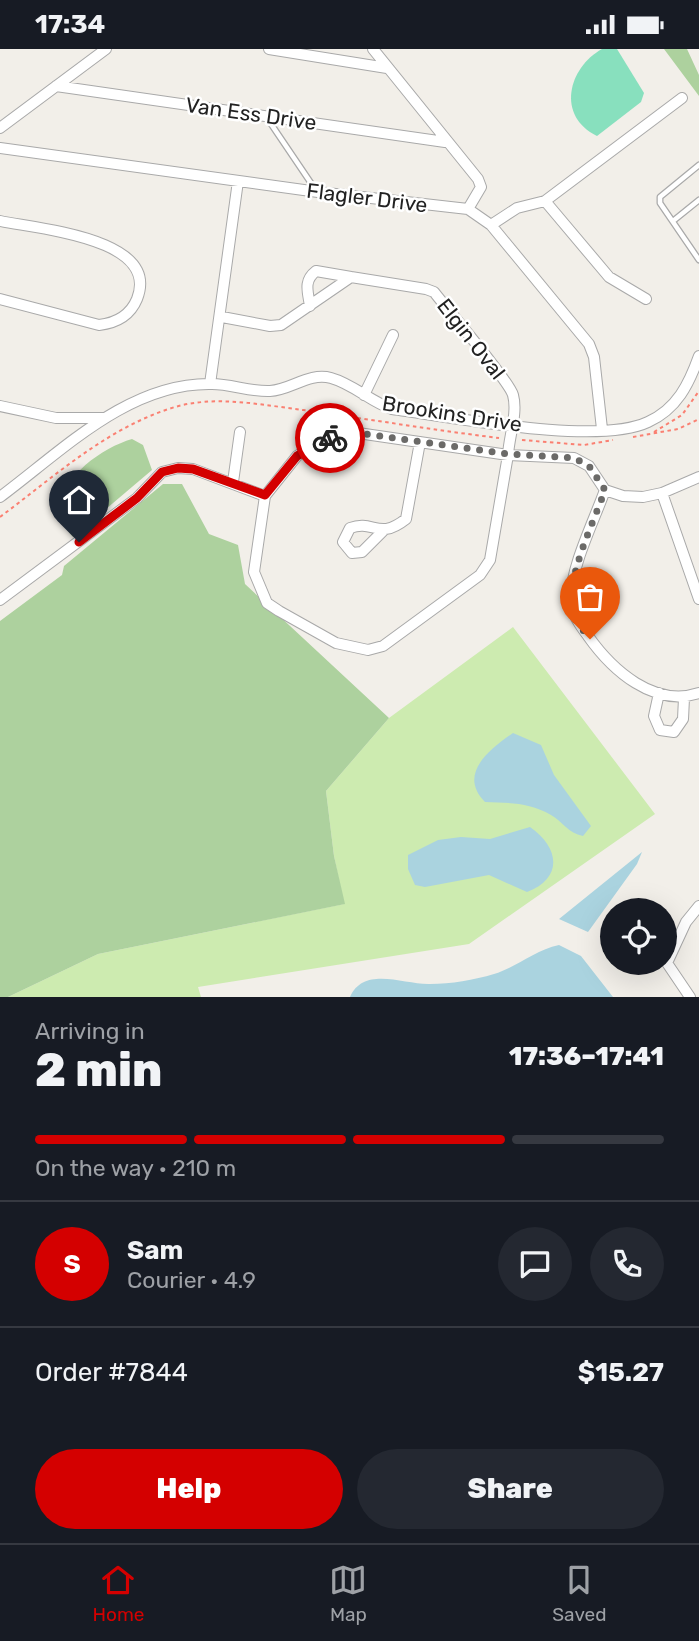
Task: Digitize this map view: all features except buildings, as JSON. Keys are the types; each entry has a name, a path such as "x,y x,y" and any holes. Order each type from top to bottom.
{"street":[{"path":"0,128 106,49"},
{"path":"269,49 387,68"},
{"path":"373,49 445,142 459,154 481,187 468,209"},
{"name":"Van Ess Drive","path":"56,86 445,142"},
{"path":"491,225 517,208 545,201 682,98"},
{"name":"Flagler Drive","path":"0,148 318,192 468,209 491,225 589,344 594,357 602,429"},
{"path":"210,384 222,317 238,181"},
{"path":"545,201 610,277 646,299"},
{"path":"0,221 107,245 129,257 138,269 138,297 121,319 99,325 0,299"},
{"name":"Elgin Oval","path":"310,306 306,284 316,271 434,292 513,393 508,454"},
{"path":"222,317 270,326 281,325 351,277"},
{"path":"364,395 393,335"},
{"name":"Brookins Drive","path":"0,497 127,404 169,391 210,384 269,391 302,380 331,378 392,409 512,426 581,431 633,427 661,414 687,388 699,356"},
{"path":"0,406 56,418 105,418"},
{"path":"233,482 240,432"},
{"path":"508,454 490,560 480,575 383,646 368,650 336,643 267,603 254,572 265,495 297,456 333,437 358,433 508,454 574,458 589,466 605,490 643,497 662,493 699,477"},
{"path":"383,531 394,529 406,519 420,442"},
{"path":"0,600 137,498 162,472 178,468 193,469 265,495"},
{"path":"605,490 573,582 571,600 575,617 617,672 659,693 684,698 699,693"},
{"path":"662,493 699,599"},
{"path":"659,693 654,716 660,730 674,732 683,719 684,698"},
{"path":"690,997 667,963 686,922 699,906"}],"lane":[{"path":"265,115 318,192"},
{"path":"699,165 660,197 660,203 699,260"},
{"path":"673,221 699,200"}],"path":[{"path":"650,435 678,429 699,419"}],"green space":[{"path":"602,49 617,49 644,93 641,102 597,136 576,117 571,92 581,68 590,57"},
{"path":"664,49 687,49 699,75 699,96"},
{"path":"132,439 143,445 152,470 73,537 63,521 61,506 65,491 74,477 101,453"},
{"path":"163,484 182,484 209,534 238,545 245,584 389,718 326,791 334,856 345,904 98,954 8,997 0,997 0,621 62,575 64,566"},
{"path":"513,627 655,814 469,944 198,987 201,997 8,997 98,954 344,904 334,856 326,791 389,718"}],"water":[{"path":"513,733 541,745 554,775 591,826 583,836 543,811 519,804 485,802 477,792 475,772 480,763"},
{"path":"530,827 547,844 553,862 547,879 527,892 489,875 425,887 415,885 408,869 408,855 438,840 461,837 490,839"},
{"path":"642,852 637,864 612,898 600,898 600,915 588,932 559,919"},
{"path":"559,945 581,956 613,997 350,997 356,987 375,979 438,984 486,976"}],"way so far":[{"path":"330,438 358,433 508,454 574,458 589,466 605,490 573,582 571,600 575,617 590,639"}],"route":[{"path":"79,542 137,498 162,472 178,468 193,469 265,495 297,456 330,438"}]}
